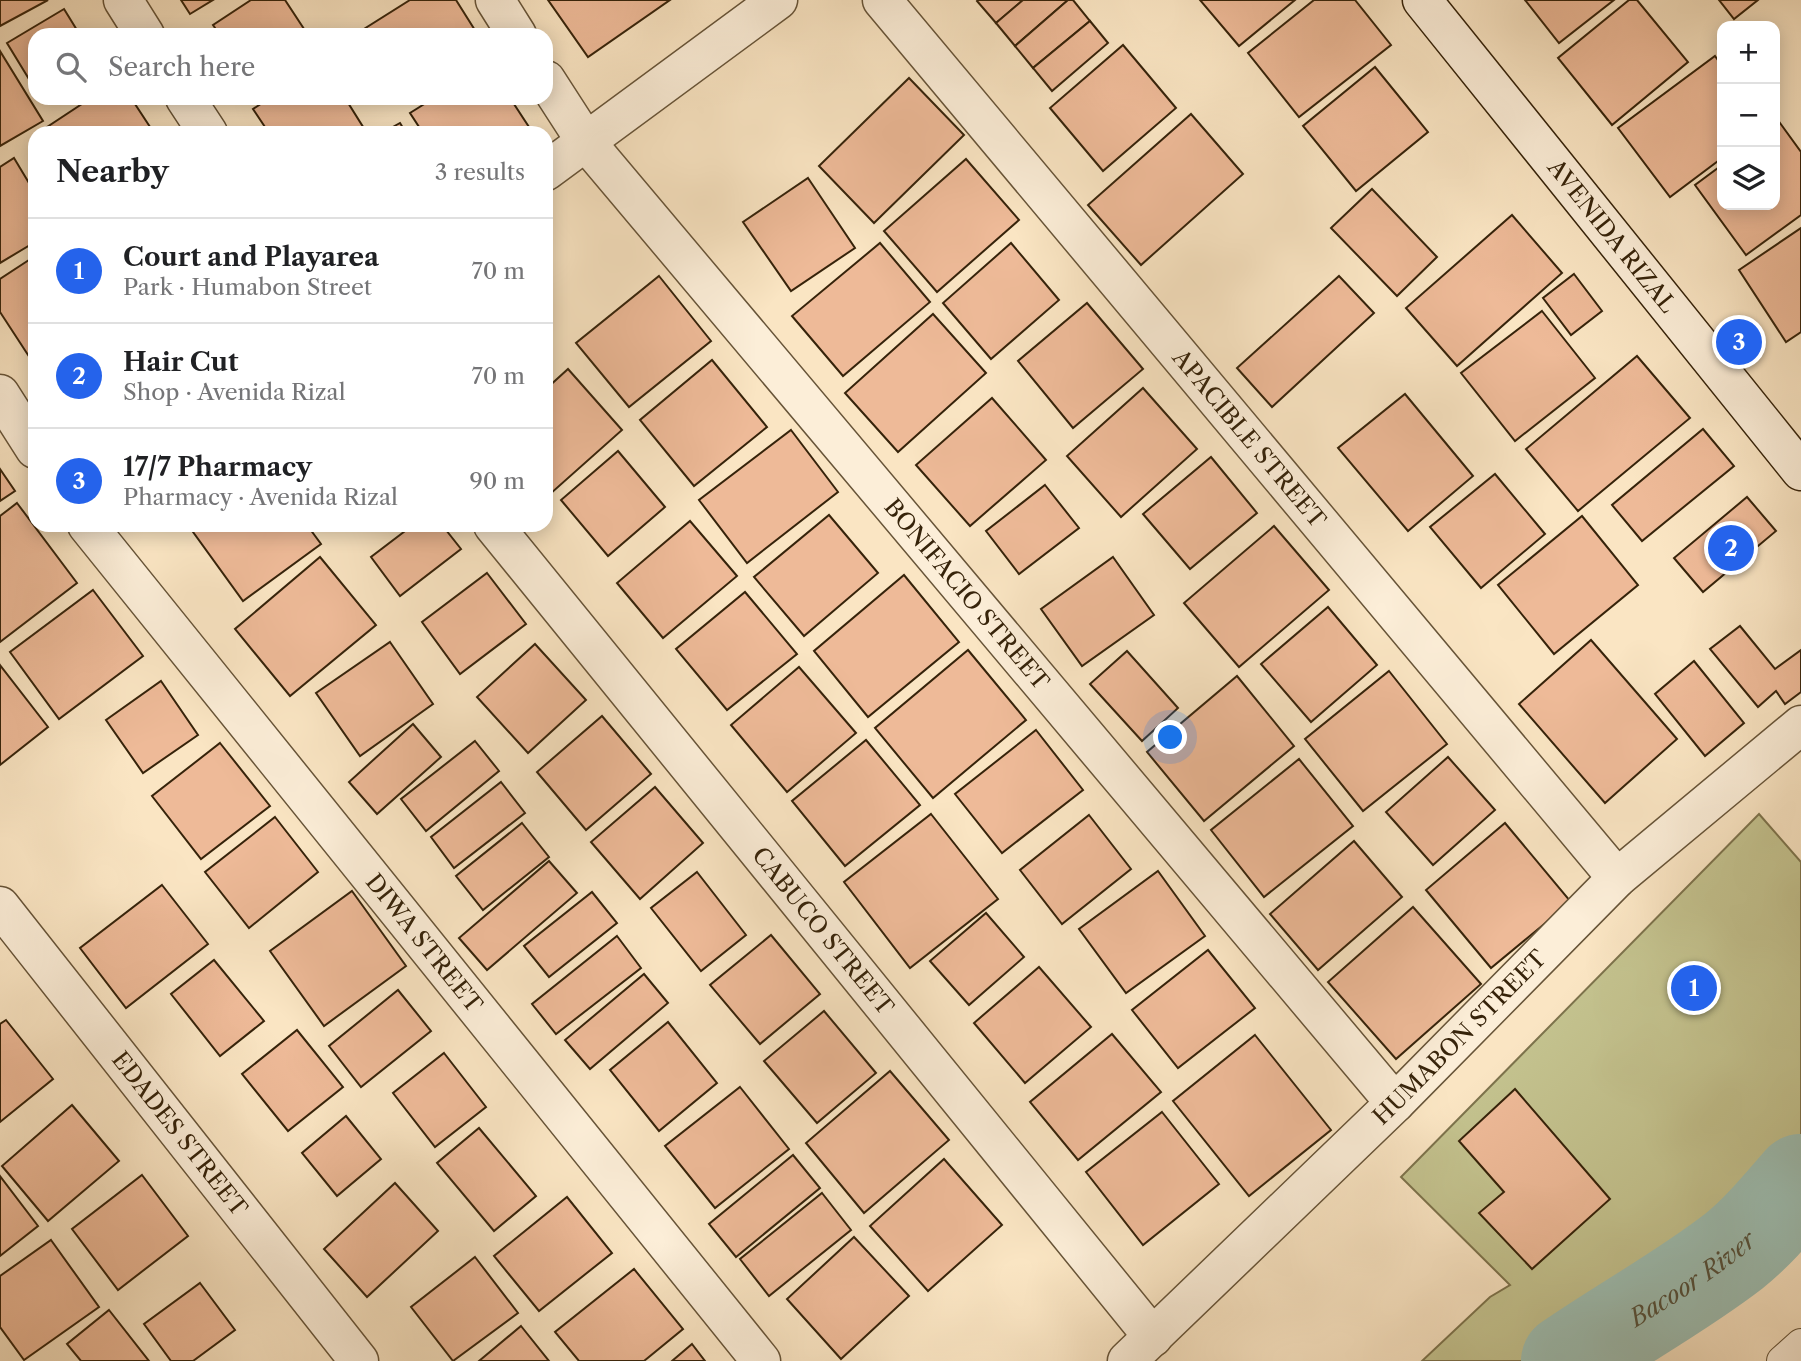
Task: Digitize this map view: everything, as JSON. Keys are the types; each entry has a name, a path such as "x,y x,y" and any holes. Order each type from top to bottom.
{"street":[{"path":"123,0 141,28"},
{"path":"495,0 513,28"},
{"path":"553,166 778,0"},
{"name":"APACIBLE STREET","path":"882,0 1617,878"},
{"name":"AVENIDA RIZAL","path":"1422,0 1801,471"},
{"name":"BONIFACIO STREET","path":"553,91 586,142 1395,1103"},
{"path":"190,105 203,126"},
{"path":"0,394 28,438"},
{"name":"DIWA STREET","path":"93,532 761,1361"},
{"name":"CABUCO STREET","path":"498,532 1140,1349"},
{"name":"HUMABON STREET","path":"1140,1349 1395,1103 1617,878 1801,725"},
{"name":"EDADES STREET","path":"0,906 359,1361"}],"lane":[{"path":"1782,1361 1801,1344"}],"shaded area":[{"path":"1759,814 1801,862 1801,1225 1765,1262 1695,1309 1642,1361 1422,1361 1490,1297 1510,1285 1401,1177"}],"building":[{"path":"0,0 48,0 0,26"},
{"path":"181,0 213,0 190,14"},
{"path":"251,0 285,0 303,28 215,28 213,25"},
{"path":"410,0 456,0 474,28 366,28"},
{"path":"548,0 670,0 588,57"},
{"path":"978,0 1023,0 996,23"},
{"path":"1023,0 1068,0 1015,46 996,23"},
{"path":"1068,0 1073,0 1090,21 1033,68 1015,46"},
{"path":"1200,0 1295,0 1239,46"},
{"path":"1314,0 1355,0 1391,45 1299,117 1248,53"},
{"path":"1525,0 1614,0 1559,43"},
{"path":"1629,0 1637,0 1688,62 1612,125 1558,58"},
{"path":"1719,0 1758,0 1734,19"},
{"path":"64,9 76,28 32,28"},
{"path":"1090,21 1108,43 1052,91 1033,68"},
{"path":"28,30 28,78 7,43"},
{"path":"1123,45 1176,108 1103,171 1050,108"},
{"path":"0,51 28,97 28,105 33,105 43,121 28,126 28,130 0,146"},
{"path":"1715,56 1717,162 1670,197 1618,128"},
{"path":"1375,67 1428,132 1356,191 1303,126"},
{"path":"909,78 964,135 874,223 819,166"},
{"path":"80,105 136,105 149,126 49,126"},
{"path":"259,105 349,105 362,126 264,126 253,109"},
{"path":"423,105 515,105 528,126 418,126 410,113"},
{"path":"1191,114 1243,174 1141,265 1088,205"},
{"path":"1780,123 1801,152 1801,215 1746,255 1695,185 1717,169 1717,210 1780,210"},
{"path":"14,158 28,181 28,246 0,263 0,167"},
{"path":"966,159 1019,220 937,292 884,231"},
{"path":"808,178 855,248 791,291 743,222"},
{"path":"1372,189 1437,257 1397,296 1331,228"},
{"path":"1512,215 1562,273 1457,366 1406,308"},
{"path":"1801,228 1801,332 1786,342 1739,270"},
{"path":"880,243 930,302 843,376 792,316"},
{"path":"1011,243 1059,300 991,359 943,303"},
{"path":"28,261 28,355 0,312 0,279"},
{"path":"1574,274 1602,311 1571,335 1543,298"},
{"path":"659,276 711,341 629,407 576,343"},
{"path":"1339,276 1374,313 1272,407 1237,368"},
{"path":"1087,303 1143,369 1073,428 1018,361"},
{"path":"1542,311 1595,378 1515,441 1461,373"},
{"path":"933,314 986,373 898,452 845,393"},
{"path":"1637,356 1690,418 1578,511 1526,449"},
{"path":"712,360 767,427 694,486 640,420"},
{"path":"568,369 622,430 553,491 553,383"},
{"path":"1143,388 1197,449 1121,517 1067,456"},
{"path":"1405,394 1473,476 1408,531 1338,448"},
{"path":"992,398 1046,460 970,526 916,465"},
{"path":"1703,429 1734,466 1642,541 1612,505"},
{"path":"791,430 838,492 747,563 699,500"},
{"path":"618,451 665,507 608,556 561,500"},
{"path":"1211,457 1257,513 1190,569 1143,514"},
{"path":"0,469 15,491 0,501"},
{"path":"1495,474 1545,534 1481,588 1430,527"},
{"path":"1045,485 1079,528 1019,574 986,531"},
{"path":"1747,497 1776,531 1703,592 1674,558"},
{"path":"17,503 28,518 28,532 39,532 77,583 0,642 0,516"},
{"path":"829,515 878,573 804,636 754,577"},
{"path":"1582,516 1638,585 1554,654 1498,585"},
{"path":"690,521 737,576 663,638 617,583"},
{"path":"1274,526 1329,590 1239,667 1184,603"},
{"path":"193,532 312,532 321,544 243,601"},
{"path":"404,532 448,532 461,549 400,596 371,557"},
{"path":"320,557 376,625 290,696 235,629"},
{"path":"1113,557 1154,615 1082,666 1041,609"},
{"path":"487,573 526,624 460,674 422,622"},
{"path":"904,575 959,642 868,717 814,651"},
{"path":"93,590 143,656 59,719 10,652"},
{"path":"745,592 797,654 727,710 676,649"},
{"path":"1328,607 1377,665 1311,722 1261,664"},
{"path":"1740,626 1775,669 1801,650 1801,692 1785,704 1776,691 1758,707 1710,649"},
{"path":"1591,640 1677,739 1605,803 1519,704"},
{"path":"390,642 433,704 360,756 316,693"},
{"path":"535,644 586,700 528,753 477,697"},
{"path":"968,650 1026,720 933,798 875,728"},
{"path":"1127,651 1178,708 1142,741 1090,684"},
{"path":"1694,661 1744,723 1705,756 1655,694"},
{"path":"0,665 48,727 0,765"},
{"path":"799,667 856,733 787,792 731,725"},
{"path":"1389,671 1447,744 1363,811 1305,739"},
{"path":"1237,676 1294,746 1204,821 1147,752"},
{"path":"161,681 198,735 143,773 106,720"},
{"path":"602,716 651,774 586,830 537,772"},
{"path":"413,724 441,757 377,814 349,782"},
{"path":"1036,730 1083,790 1002,853 955,794"},
{"path":"866,740 920,805 845,866 792,801"},
{"path":"475,741 499,771 426,831 401,799"},
{"path":"220,743 270,806 201,859 152,796"},
{"path":"1448,757 1495,810 1433,865 1386,812"},
{"path":"1299,759 1353,826 1264,897 1211,830"},
{"path":"501,782 525,813 454,868 431,837"},
{"path":"655,787 703,843 640,899 591,842"},
{"path":"931,814 998,899 910,968 844,882"},
{"path":"1089,815 1131,869 1062,924 1020,870"},
{"path":"275,817 318,872 249,928 205,872"},
{"path":"522,823 549,857 483,910 456,876"},
{"path":"1505,823 1571,902 1491,968 1426,890"},
{"path":"1354,841 1402,897 1318,970 1270,914"},
{"path":"549,861 577,893 487,970 459,938"},
{"path":"1158,871 1205,936 1126,993 1079,929"},
{"path":"697,872 746,935 701,971 651,908"},
{"path":"162,885 208,944 126,1008 80,948"},
{"path":"352,891 406,966 324,1026 270,951"},
{"path":"592,892 617,923 549,977 524,946"},
{"path":"1413,907 1481,984 1396,1059 1328,982"},
{"path":"986,913 1024,957 969,1005 930,961"},
{"path":"771,935 820,994 760,1044 710,985"},
{"path":"617,936 641,968 556,1034 532,1004"},
{"path":"1208,950 1255,1008 1178,1068 1132,1010"},
{"path":"214,960 264,1021 220,1056 171,994"},
{"path":"1039,967 1091,1027 1025,1083 974,1023"},
{"path":"644,974 668,1003 590,1069 565,1040"},
{"path":"398,990 431,1031 361,1087 329,1046"},
{"path":"824,1011 876,1073 817,1123 764,1061"},
{"path":"6,1020 53,1079 0,1122 0,1024"},
{"path":"668,1022 717,1083 659,1131 610,1070"},
{"path":"297,1030 343,1087 288,1131 242,1074"},
{"path":"1112,1034 1161,1092 1078,1160 1030,1102"},
{"path":"1255,1035 1331,1130 1249,1196 1173,1101"},
{"path":"444,1053 486,1107 435,1147 393,1093"},
{"path":"890,1071 949,1140 864,1213 806,1143"},
{"path":"740,1087 789,1149 715,1208 665,1146"},
{"path":"1515,1089 1610,1199 1532,1269 1479,1213 1504,1192 1459,1141"},
{"path":"72,1105 119,1161 48,1221 2,1166"},
{"path":"1162,1112 1219,1184 1143,1245 1086,1172"},
{"path":"346,1116 381,1159 337,1196 302,1153"},
{"path":"479,1128 536,1196 494,1231 437,1163"},
{"path":"793,1155 820,1188 736,1257 709,1224"},
{"path":"944,1159 1002,1225 928,1291 870,1226"},
{"path":"142,1175 188,1236 118,1290 72,1229"},
{"path":"0,1176 38,1226 0,1256"},
{"path":"395,1183 438,1231 367,1297 324,1249"},
{"path":"822,1193 851,1230 769,1296 740,1259"},
{"path":"567,1197 612,1253 539,1311 494,1256"},
{"path":"854,1237 909,1296 841,1359 787,1299"},
{"path":"51,1240 99,1307 24,1360 0,1327 0,1276"},
{"path":"475,1257 518,1313 453,1361 411,1307"},
{"path":"634,1269 683,1329 644,1361 579,1361 555,1332"},
{"path":"200,1283 235,1330 193,1361 171,1361 144,1324"},
{"path":"109,1310 149,1361 81,1361 67,1344"},
{"path":"521,1326 549,1361 479,1361"},
{"path":"692,1344 705,1361 672,1361"}],"waterway":[{"name":"Bacoor River","path":"1568,1361 1734,1251 1761,1226 1801,1181"}],"place":[{"name":"17/7 Pharmacy","path":"1739,342"},
{"name":"Hair Cut","path":"1731,548"},
{"name":"Court and Playarea","path":"1694,988"}]}
